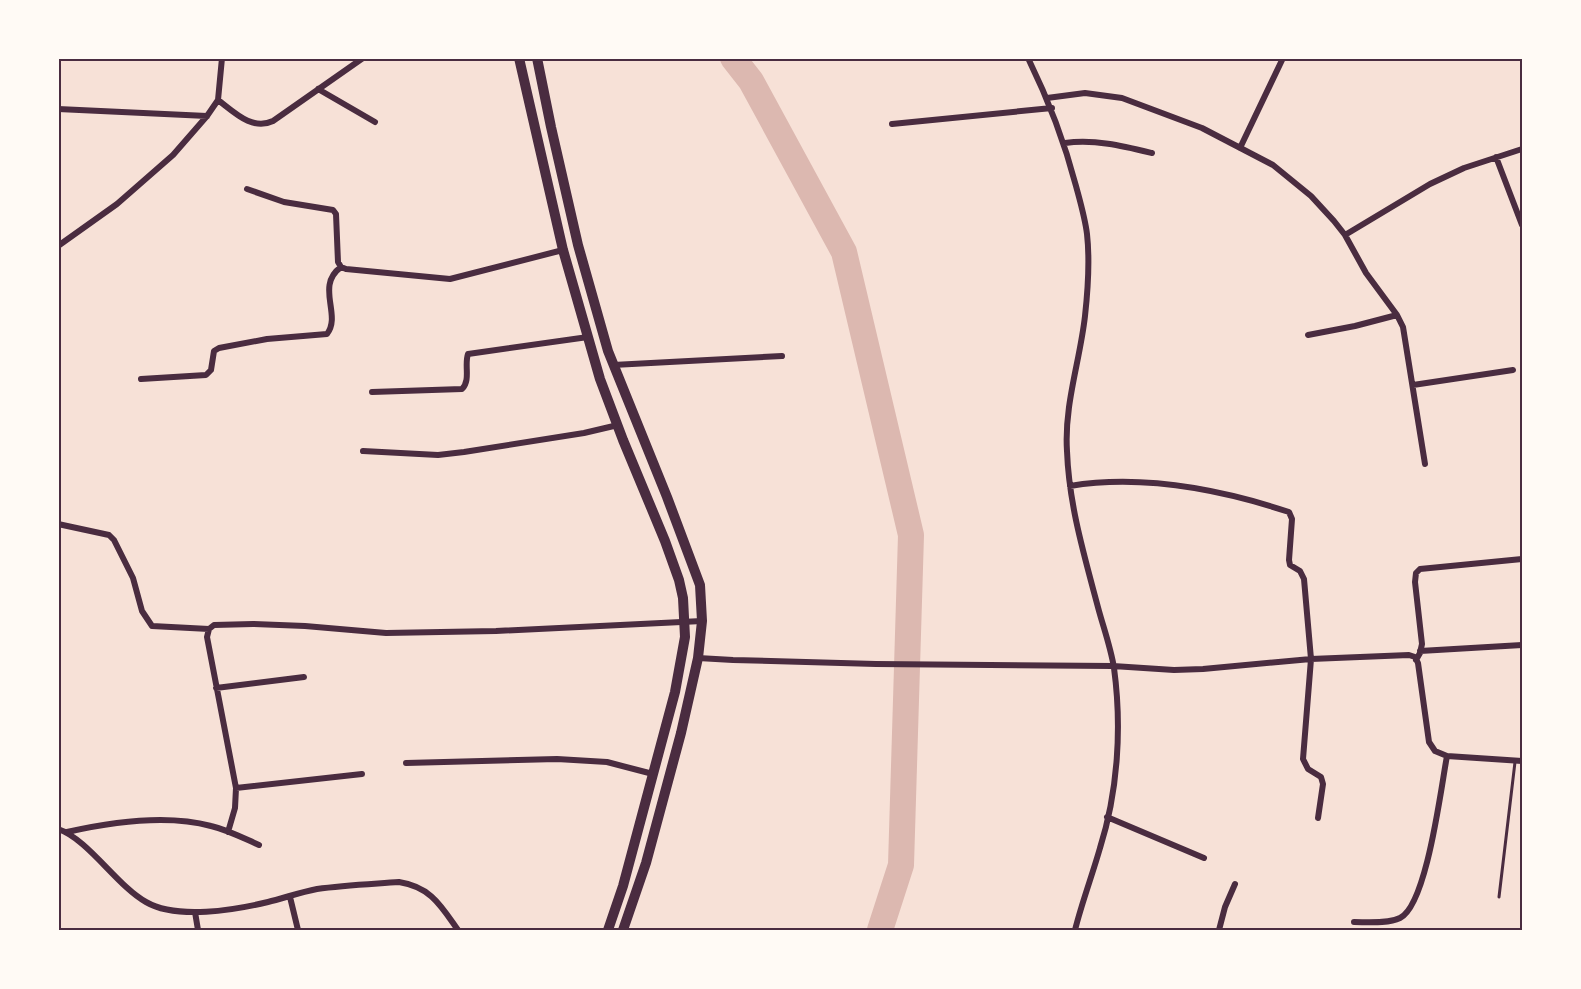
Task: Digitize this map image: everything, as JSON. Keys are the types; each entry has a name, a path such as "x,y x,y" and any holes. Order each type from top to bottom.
{"main road":[{"path":"519,58 563,250 600,379 680,580 683,598 685,637 683,655 654,774 623,886 608,930"},
{"path":"537,58 578,245 613,365 700,585 702,621 698,658 681,733 649,852 623,930"}],"street":[{"path":"58,246 117,204 172,155 207,116 218,100 222,58"},
{"path":"218,100 242,118 265,125 363,58"},
{"path":"1028,58 1052,108 1065,143 1087,234 1088,276 1085,319 1067,418 1066,449 1075,523 1113,666 1117,702 1118,748 1107,817 1101,846 1075,930"},
{"path":"1240,148 1283,58"},
{"path":"318,89 375,122"},
{"path":"1047,98 1085,93 1122,98 1202,128 1273,165 1311,196 1345,235 1366,273 1397,315 1403,327 1425,464"},
{"path":"892,124 1052,108"},
{"path":"58,109 207,116"},
{"path":"1065,143 1114,144 1152,153"},
{"path":"1345,235 1430,184 1464,168 1522,149"},
{"path":"1496,157 1522,225"},
{"path":"247,189 284,202 333,210 336,218 337,257 341,267"},
{"path":"141,379 206,375 211,370 214,351 219,348 267,339 327,334 331,325 330,279 341,267 450,279 563,250"},
{"path":"1308,335 1344,329 1397,315"},
{"path":"372,392 462,388 467,381 466,358 468,354 588,337"},
{"path":"613,365 782,356"},
{"path":"1413,385 1513,370"},
{"path":"363,451 438,455 584,433 618,425"},
{"path":"1070,486 1114,481 1208,490 1289,512 1292,519 1289,560 1290,565 1300,571 1304,579 1311,659 1303,759 1308,769 1322,777 1318,818"},
{"path":"58,524 109,535 114,540 133,578 142,611 152,626 209,629 220,624 253,624 386,633 496,631 702,621"},
{"path":"1522,559 1420,569 1416,573 1415,582 1420,626 1420,651 1416,660 1423,686 1429,742 1435,751 1447,756 1522,761"},
{"path":"209,629 207,637 236,788 235,808 228,832"},
{"path":"1420,651 1522,645"},
{"path":"698,658 876,664 1113,666 1184,670 1398,654 1409,655 1416,660"},
{"path":"216,687 304,677"},
{"path":"1354,922 1399,919 1413,904 1434,836 1447,756"},
{"path":"406,763 474,759 586,760 607,762 654,774"},
{"path":"236,788 362,774"},
{"path":"1107,817 1204,858"},
{"path":"67,832 88,827 153,820 180,820 210,826 259,845"},
{"path":"58,829 67,832 145,902 168,910 195,912 241,908 314,890 399,882 413,884 425,891 437,901 458,930"},
{"path":"1219,930 1225,907 1235,884"},
{"path":"290,897 298,930"},
{"path":"195,912 198,930"}],"lane":[{"path":"1499,897 1515,761"}],"waterway":[{"path":"733,58 751,81 844,252 911,535 901,865 880,930"}]}
